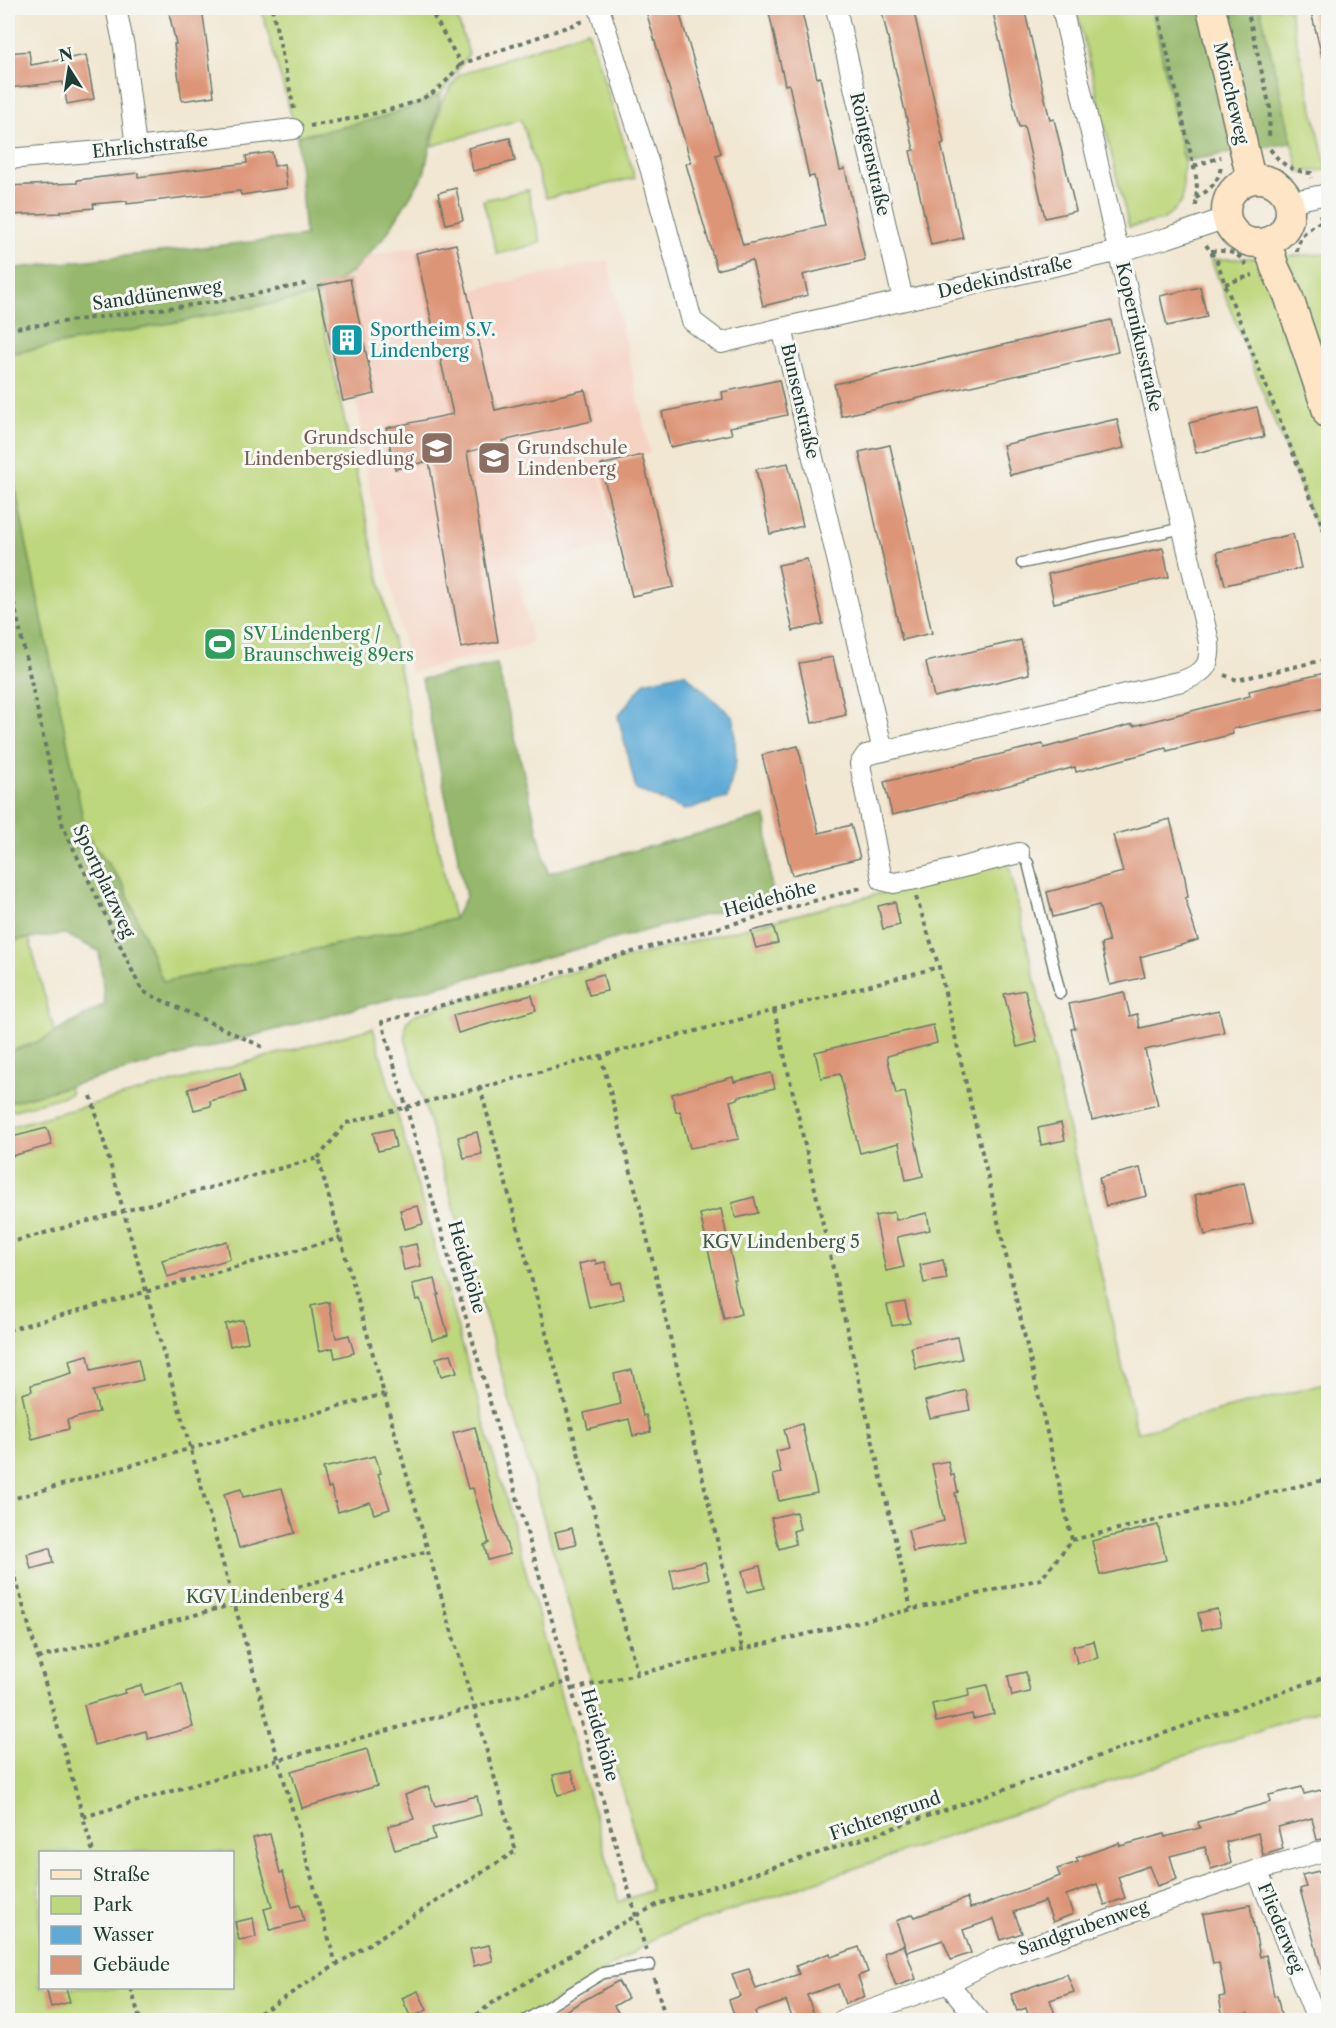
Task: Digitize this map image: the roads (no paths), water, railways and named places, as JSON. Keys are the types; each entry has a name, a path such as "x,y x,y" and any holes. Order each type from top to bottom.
{"main road":[{"name":"Möncheweg","path":"1211,8 1251,179"},
{"path":"1251,179 1263,179 1275,183 1284,191 1289,202 1290,215 1286,226 1278,236 1267,242 1246,241 1230,228 1213,222 1226,205 1230,194 1239,184 1251,179"},
{"path":"1267,242 1329,414"}],"street":[{"path":"116,8 124,47 136,148"},
{"name":"Röntgenstraße","path":"836,8 903,300"},
{"name":"Kopernikusstraße","path":"883,751 1182,681 1196,676 1207,667 1210,655 1184,528 1062,8"},
{"name":"Bunsenstraße","path":"600,11 651,171 692,321 721,343 782,328 883,751"},
{"name":"Ehrlichstraße","path":"8,159 136,148 293,129"},
{"path":"1289,202 1329,194"},
{"name":"Dedekindstraße","path":"782,328 1120,251 1213,222"},
{"path":"883,751 866,755 860,764 882,880 894,883 911,880 1019,853"},
{"name":"Sandgrubenweg","path":"843,2020 948,1983 997,1958 1257,1870 1329,1850"},
{"name":"Fliederweg","path":"1257,1870 1317,2020"},
{"path":"948,1983 978,2020"}],"lane":[{"path":"1022,563 1184,528"},
{"path":"1019,853 1028,863 1060,993"},
{"path":"526,2020 603,1973 650,1965"}],"water":[{"path":"684,673 734,718 736,761 727,798 684,810 636,789 618,716 645,682"}],"place":[{"name":"Sportheim S.V. Lindenberg","path":"347,340"},
{"name":"Grundschule Lindenbergsiedlung","path":"437,448"},
{"name":"Grundschule Lindenberg","path":"494,458"},
{"name":"SV Lindenberg / Braunschweig 89ers","path":"220,644"}],"park label":[{"name":"KGV Lindenberg 5","path":"781,1242"},
{"name":"KGV Lindenberg 4","path":"265,1597"}]}
